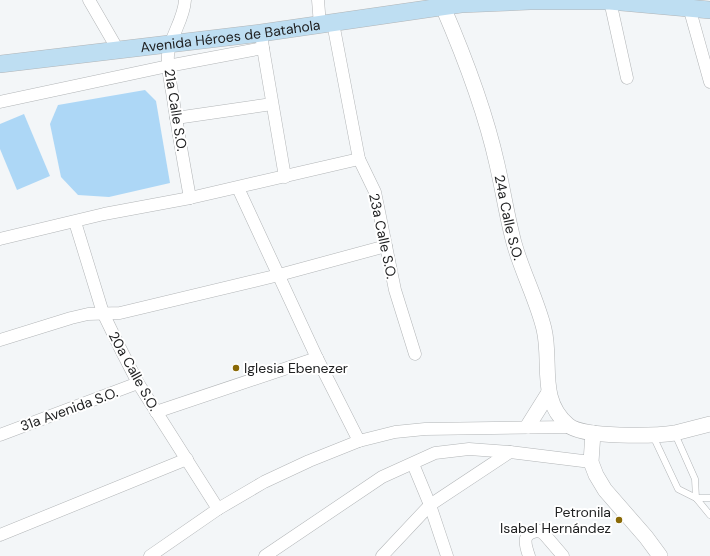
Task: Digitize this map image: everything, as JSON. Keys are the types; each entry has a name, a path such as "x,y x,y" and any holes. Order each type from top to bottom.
{"main road":[{"name":"Avenida Héroes de Batahola","path":"0,64 171,43 262,40 327,24 442,3 610,1 710,10"}],"street":[{"path":"89,0 118,50"},
{"name":"21a Calle S.O.","path":"184,0 182,18 171,43 168,55 168,66 190,198"},
{"name":"23a Calle S.O.","path":"318,0 327,24 359,159 375,192 395,290 415,354"},
{"path":"610,1 626,78"},
{"name":"24a Calle S.O.","path":"442,3 480,101 497,164 515,246 544,329 548,394 553,407 569,427"},
{"path":"689,8 710,82"},
{"path":"0,102 168,66 262,40 285,177"},
{"path":"176,118 272,104"},
{"path":"0,239 104,214 238,188 359,159"},
{"path":"238,188 317,358 359,441"},
{"name":"20a Calle S.O.","path":"75,222 103,313 138,383 218,509"},
{"path":"0,340 71,318 103,313 120,313 279,276 386,246"},
{"path":"156,412 317,358"},
{"name":"31a Avenida S.O.","path":"0,434 138,383"},
{"path":"528,426 548,394"},
{"path":"150,556 218,509 264,482 309,461 359,441 395,432 425,429 528,426 569,427 593,433 652,435 675,433 710,424"},
{"path":"593,433 592,462 596,475 605,490 646,537 660,556"},
{"path":"265,556 382,477 435,453 469,449 510,452 592,462"},
{"path":"382,556 430,505 510,452"},
{"path":"0,535 187,460"},
{"path":"413,464 430,505 446,556"},
{"path":"529,556 525,541 528,535 534,531 540,531 546,535 563,556"}],"lane":[{"path":"675,433 695,479 696,498"},
{"path":"652,435 678,489 696,498 710,515"},
{"path":"696,498 710,498"}],"shaded area":[{"path":"145,90 156,101 170,183 109,197 78,195 61,177 50,124 58,105"},
{"path":"24,114 50,176 17,190 0,149 0,124"}],"place":[{"name":"Iglesia Ebenezer","path":"236,368"},
{"name":"Petronila Isabel Hernández","path":"619,520"}]}
